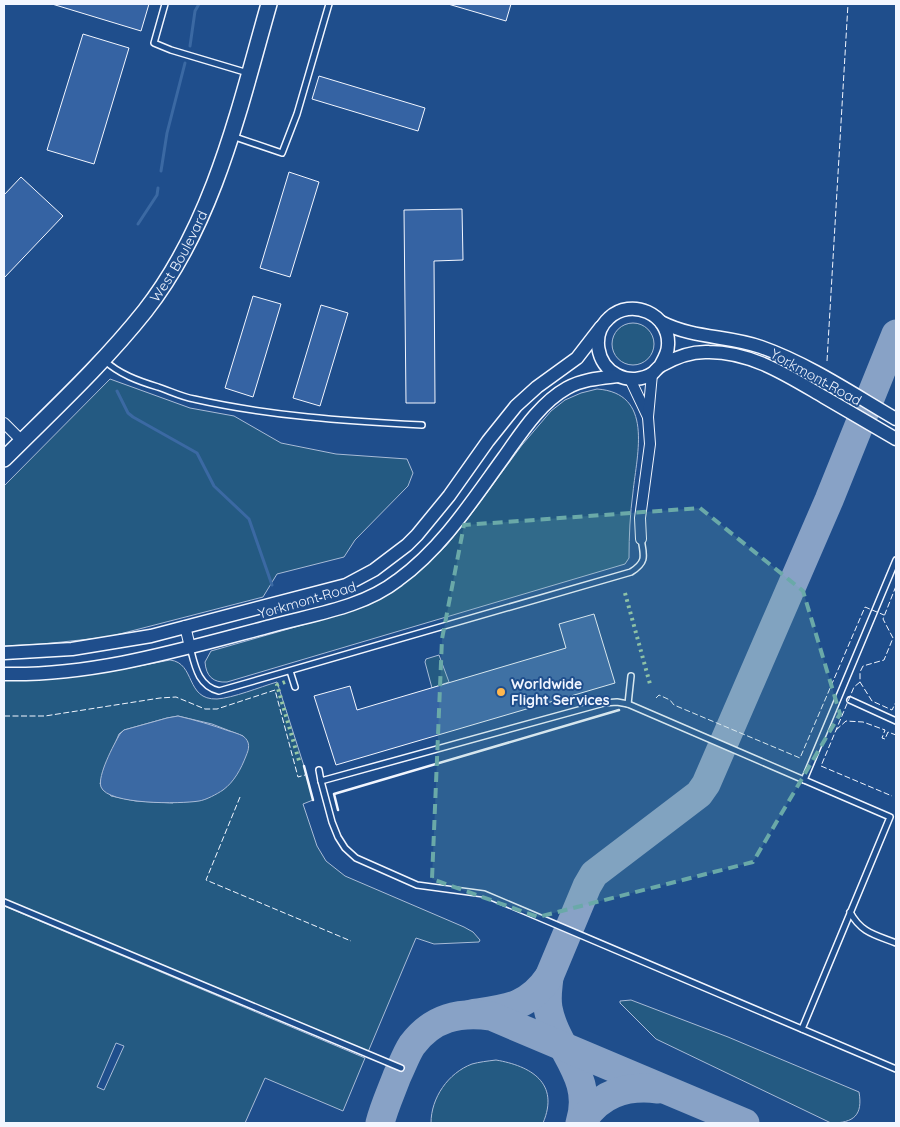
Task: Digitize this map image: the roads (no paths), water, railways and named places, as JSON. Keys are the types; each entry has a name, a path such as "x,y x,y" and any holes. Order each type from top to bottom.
{"main road":[{"name":"West Boulevard","path":"4,459 103,360 145,310 165,282 204,209 221,166 269,4"}],"street":[{"name":"Yorkmont Road","path":"4,653 72,649 151,636 346,585 374,570 407,545 426,525 516,406 537,387 577,358 601,327 618,311 630,308 642,309 652,314 661,322 692,334 745,342 780,355 821,376 896,420"},
{"path":"641,539 640,518 650,444 648,417 656,370 666,356 668,344 667,332 661,322"},
{"path":"601,327 598,338 600,355 609,370 624,378 648,417"},
{"name":"Yorkmont Road","path":"4,674 59,672 118,664 350,605 373,596 412,570 441,541 523,431 547,403 566,388 584,381 641,378 676,358 697,352 726,353 748,358 787,375 896,439"},
{"path":"4,423 22,441"},
{"path":"185,626 190,647"}],"lane":[{"path":"165,4 154,42 171,50 249,73"},
{"path":"230,136 282,153 297,114 329,4"},
{"path":"103,360 112,368 124,374 192,399 276,413 422,424"},
{"path":"190,647 197,671 203,682 211,689 219,691 631,572 643,562 644,556 641,539"},
{"path":"804,780 896,560"},
{"path":"290,671 295,687"},
{"path":"628,704 631,676"},
{"path":"850,700 896,721"},
{"path":"322,781 604,703 628,704 890,817 802,1029"},
{"path":"319,770 332,822 338,837 356,858 417,885 484,894 896,1069"},
{"path":"4,902 401,1068"},
{"path":"850,912 862,929 896,944"}],"waterway":[{"path":"190,46 195,11 199,4"},
{"path":"161,171 167,133 185,63"},
{"path":"138,224 157,195 158,188"},
{"path":"117,391 128,413 133,417 197,453 214,486 249,519 272,585"}],"place":[{"name":"Worldwide Flight Services","path":"501,692"}]}
